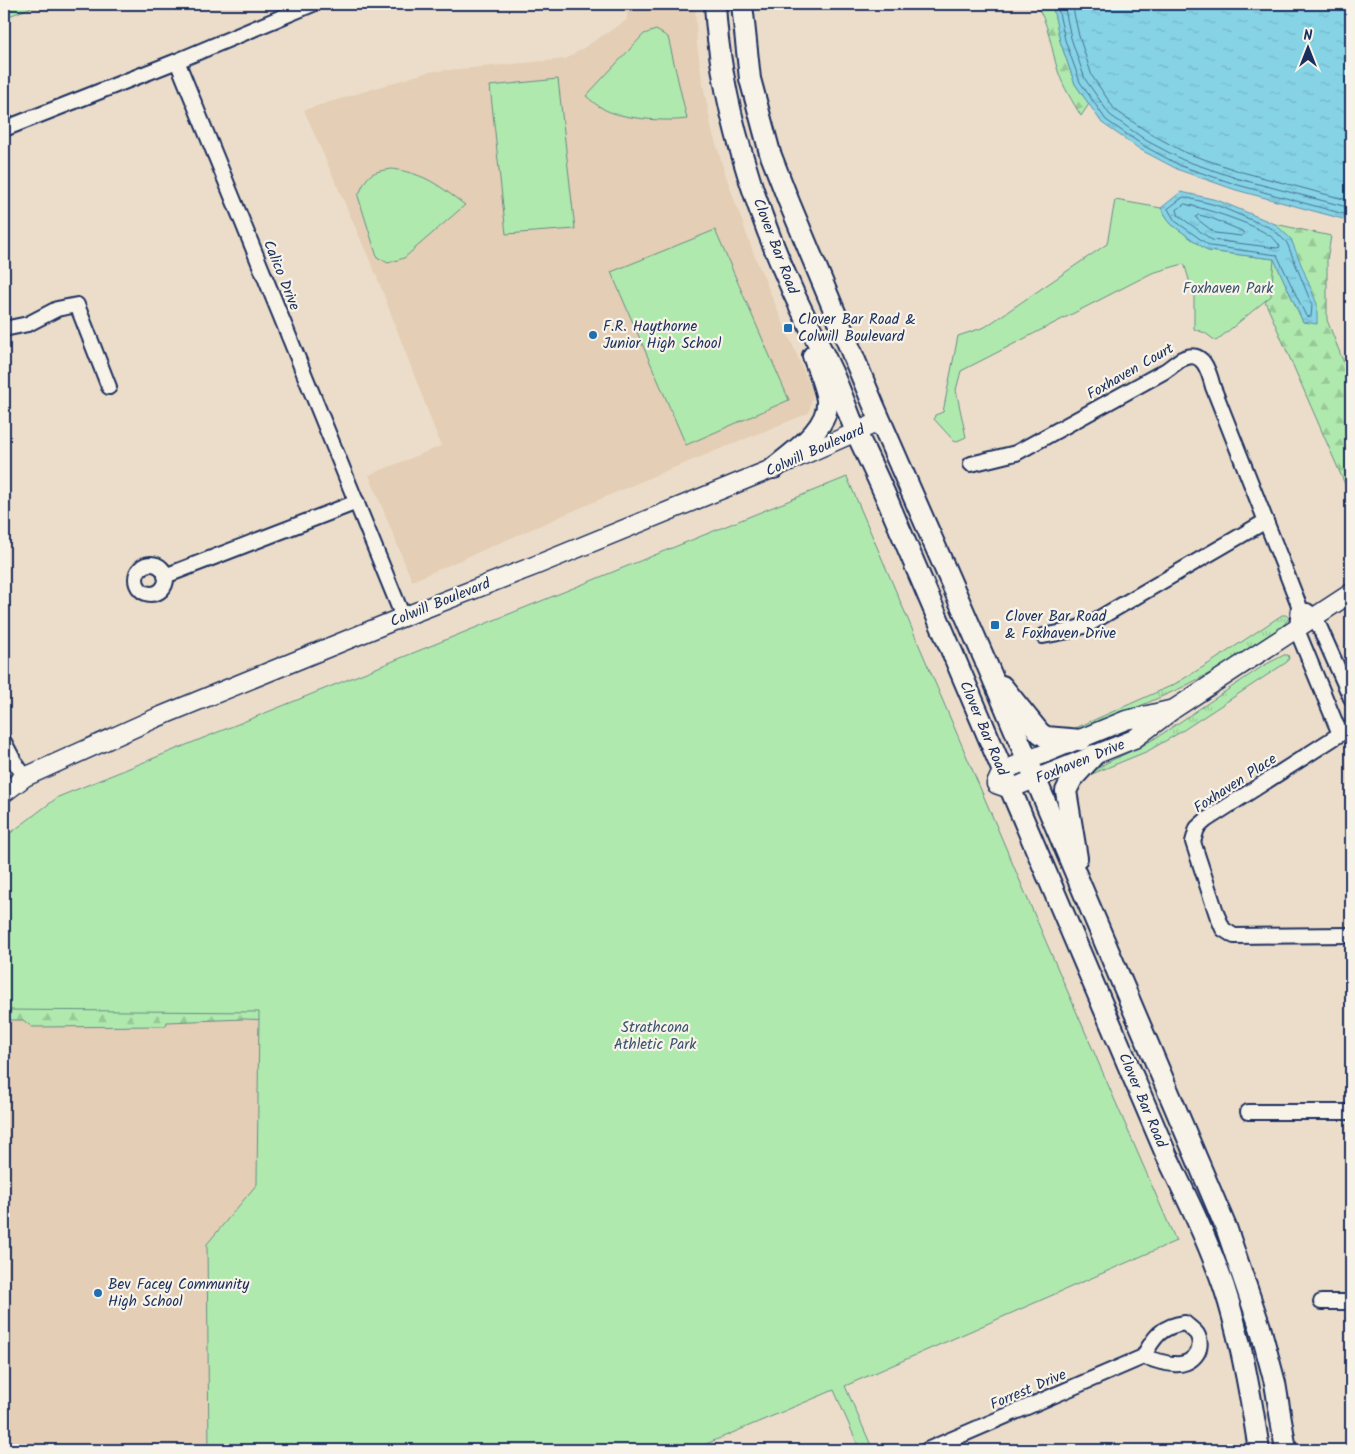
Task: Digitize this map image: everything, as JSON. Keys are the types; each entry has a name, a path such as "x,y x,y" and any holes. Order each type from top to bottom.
{"main road":[{"name":"Clover Bar Road","path":"715,4 726,93 737,136 768,230 892,511 1166,1154 1195,1214 1224,1288 1252,1404 1259,1450"},
{"name":"Clover Bar Road","path":"742,4 750,80 770,153 807,247 1223,1221 1260,1326 1275,1384 1286,1450"},
{"path":"774,468 810,438 825,417 827,401 795,294"},
{"path":"988,668 1040,733 1046,737 1081,740"},
{"path":"1082,890 1066,791 1072,779 1094,755"}],"street":[{"path":"4,129 177,61 313,4"},
{"name":"Calico Drive","path":"177,61 403,617"},
{"path":"4,329 28,324 57,309 77,305 109,387"},
{"name":"Foxhaven Court","path":"971,464 1016,454 1165,371 1183,358 1194,357 1202,360 1207,368 1299,605"},
{"name":"Colwill Boulevard","path":"4,794 25,777 156,718 774,468 881,421"},
{"path":"165,576 357,502"},
{"path":"1042,636 1069,631 1089,624 1266,521"},
{"name":"Foxhaven Drive","path":"1010,789 1134,739 1174,709 1351,594"},
{"path":"1299,605 1315,617 1351,698"},
{"name":"Foxhaven Place","path":"1299,605 1296,630 1346,730 1206,820 1197,828 1192,842 1217,915 1224,929 1234,936 1351,935"},
{"name":"Foxhaven Drive","path":"1002,771 1126,720 1174,709"},
{"path":"4,742 25,777"},
{"path":"1248,1112 1351,1112"},
{"path":"1321,1302 1351,1302"},
{"name":"Forrest Drive","path":"927,1450 1143,1357"}],"shaded area":[{"name":"F.R. Haythorne Junior High School","path":"627,4 695,4 697,44 712,131 753,252 813,393 809,413 656,475 412,581 369,475 441,446 377,277 304,110 428,72 566,59 627,20"},
{"name":"Bev Facey Community High School","path":"4,1010 259,1012 257,1184 207,1244 209,1450 4,1450"}],"green space":[{"path":"4,4 40,4 4,18"},
{"path":"1035,4 1052,4 1060,41 1075,84 1089,104 1081,116 1060,77 1047,27"},
{"path":"656,30 668,37 687,119 656,120 619,115 600,107 586,96 644,34"},
{"path":"558,79 575,229 506,234 490,86"},
{"path":"392,169 423,177 465,205 404,258 388,263 377,257 358,196 364,183 373,173"},
{"name":"Foxhaven Park","path":"1115,200 1161,208 1171,224 1208,251 1274,259 1271,296 1216,341 1205,333 1194,329 1194,297 1185,266 1183,264 1152,273 961,371 956,390 966,437 955,442 934,419 935,415 943,412 958,336 985,327 1107,244"},
{"path":"1275,224 1331,236 1327,260 1327,320 1351,381 1351,498 1261,292 1208,251 1274,259 1303,322 1317,323 1291,240"},
{"path":"715,230 789,400 686,445 611,272"},
{"name":"Strathcona Athletic Park","path":"847,477 1176,1241 845,1386 873,1450 860,1450 834,1390 692,1450 209,1450 207,1244 257,1184 259,1012 4,1010 4,838 58,797"},
{"path":"1282,615 1286,615 1289,618 1282,627 1218,669 1181,688 1099,724 1082,730 1069,731 1173,685"},
{"path":"1284,655 1288,655 1287,662 1179,733 1148,751 1092,774 1090,773 1162,734 1263,666"},
{"path":"4,910 266,965 271,1020 244,1019 167,1022 166,1026 32,1027 23,1020 4,1020"}],"water":[{"path":"1052,4 1351,4 1351,219 1343,219 1236,190 1179,170 1141,150 1102,123 1075,84 1060,41"},
{"path":"1181,192 1217,200 1275,224 1291,239 1317,304 1317,324 1303,322 1274,259 1208,251 1171,224 1161,208"}],"place":[{"name":"Clover Bar Road & Colwill Boulevard","path":"788,328"},
{"name":"F.R. Haythorne Junior High School","path":"593,335"},
{"name":"Clover Bar Road & Foxhaven Drive","path":"995,625"},
{"name":"Bev Facey Community High School","path":"98,1293"}]}
